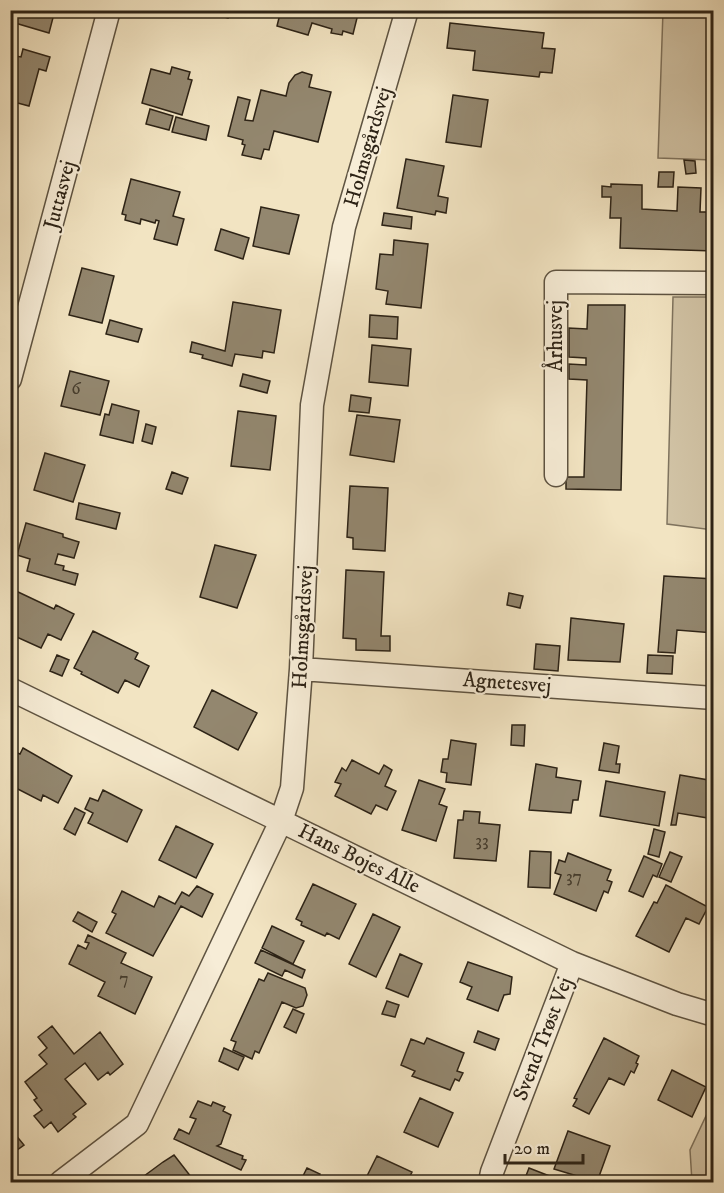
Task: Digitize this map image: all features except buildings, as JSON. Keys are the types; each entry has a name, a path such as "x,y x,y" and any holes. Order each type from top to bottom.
{"street":[{"name":"Juttasvej","path":"10,379 109,10"},
{"name":"Holmsgårdsvej","path":"61,1182 137,1124 281,821 292,788 302,669 312,405 344,227 407,10"},
{"name":"Århusvej","path":"556,475 556,282 714,283"},
{"name":"Agnetesvej","path":"302,669 714,698"},
{"name":"Hans Bojes Alle","path":"10,689 572,963 677,1005 714,1016"},
{"name":"Svend Trøst Vej","path":"490,1182 572,963"}],"shaded area":[{"path":"663,11 713,11 713,160 658,158"},
{"path":"673,297 713,297 713,530 667,524"},
{"path":"713,1101 713,1182 692,1182 690,1150"}]}
